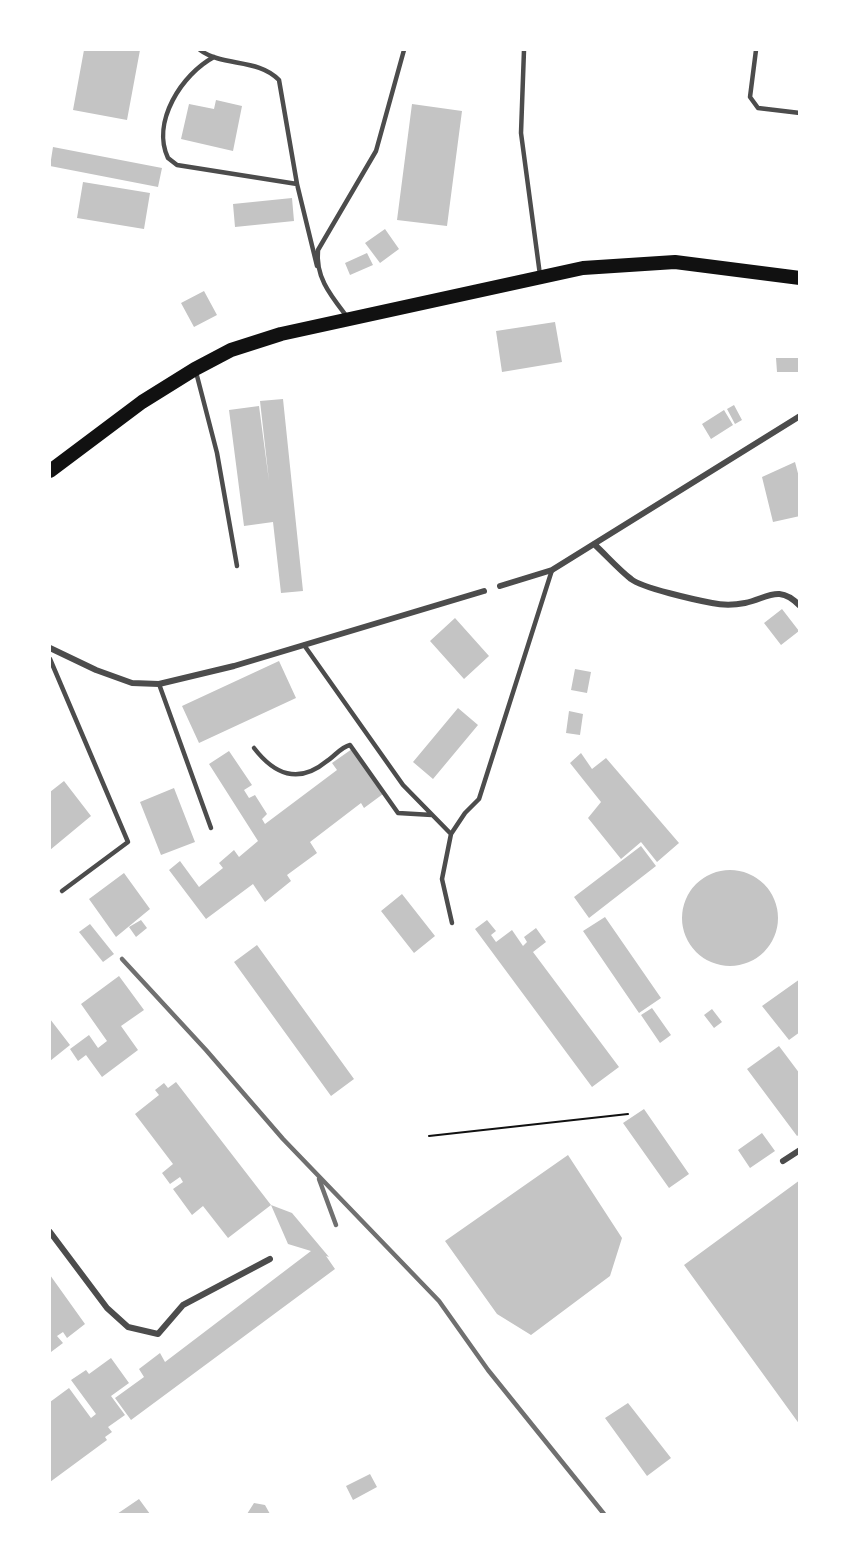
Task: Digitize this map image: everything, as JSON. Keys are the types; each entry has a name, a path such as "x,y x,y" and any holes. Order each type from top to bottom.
{"main road":[{"path":"50,471 142,402 195,369 248,344 540,275 606,265 675,262 800,278"}],"street":[{"path":"500,586 552,570 800,416"},
{"path":"594,544 633,581 647,586 713,603 744,603 767,594 780,594 791,597 800,606"},
{"path":"50,648 96,670 132,683 159,684 304,645 484,591"},
{"path":"783,1161 800,1150"},
{"path":"50,1232 107,1308 128,1327 158,1334 183,1305 270,1259"}],"lane":[{"path":"200,50 214,57 259,68 271,73 279,80 297,184 316,266 329,292 350,320"},
{"path":"316,266 323,239 376,151 404,50"},
{"path":"524,50 520,133 540,275"},
{"path":"756,50 750,97 758,108 800,113"},
{"path":"214,57 188,75 173,97 162,136 168,158 177,165 297,184"},
{"path":"195,369 217,453 237,566"},
{"path":"452,923 442,879 451,834 465,813 479,799 552,570"},
{"path":"304,645 403,785 451,834"},
{"path":"50,659 128,842 62,891"},
{"path":"159,684 211,828"},
{"path":"254,748 267,765 289,774 311,771 350,745 398,813 433,815"}],"path":[{"path":"429,1137 628,1114"}],"building":[{"path":"84,50 140,50 127,120 73,110"},
{"path":"216,100 242,106 233,151 181,139 189,104 214,109"},
{"path":"412,104 462,111 447,226 397,220"},
{"path":"53,147 162,168 158,187 50,166"},
{"path":"83,182 150,193 144,229 77,218"},
{"path":"292,198 294,221 235,227 233,204"},
{"path":"385,229 399,249 380,263 365,243"},
{"path":"367,253 373,265 350,275 345,263"},
{"path":"204,291 217,315 194,327 181,303"},
{"path":"555,322 562,362 502,372 496,331"},
{"path":"776,358 800,358 800,372 777,372"},
{"path":"283,399 303,591 281,593 273,522 244,526 229,410 259,406 269,481 260,401"},
{"path":"734,405 742,420 735,424 727,409"},
{"path":"724,410 733,425 711,439 702,424"},
{"path":"795,462 800,481 800,516 773,522 762,477"},
{"path":"782,609 799,631 781,645 764,623"},
{"path":"455,618 489,656 464,679 430,641"},
{"path":"279,661 296,698 199,743 182,706"},
{"path":"575,669 591,672 587,693 571,690"},
{"path":"458,708 478,725 433,779 413,762"},
{"path":"569,711 583,714 580,735 566,733"},
{"path":"352,749 383,794 364,808 361,803 310,842 317,853 287,875 291,881 265,902 253,884 206,919 169,870 180,861 199,887 223,868 219,863 234,850 239,857 258,841 209,764 229,751 252,785 244,790 249,798 255,795 267,814 262,819 265,824 337,770 332,763"},
{"path":"581,753 592,769 606,758 679,843 657,862 641,842 621,859 588,818 601,802 570,763"},
{"path":"64,781 91,816 50,850 50,792"},
{"path":"174,788 195,842 161,855 140,802"},
{"path":"641,846 656,866 589,918 574,897"},
{"path":"730,870 748,873 764,884 775,900 778,918 775,936 764,952 748,963 730,966 712,963 696,952 685,936 682,918 685,900 696,884 712,873"},
{"path":"124,873 150,909 116,937 89,899"},
{"path":"402,894 435,936 414,953 381,911"},
{"path":"605,917 661,998 639,1013 583,931"},
{"path":"141,920 147,928 136,937 129,927"},
{"path":"487,920 496,931 491,935 496,942 512,930 523,946 527,942 524,937 536,928 546,942 533,952 619,1067 592,1087 475,929"},
{"path":"90,924 114,954 103,962 79,932"},
{"path":"257,945 354,1079 331,1096 234,962"},
{"path":"119,976 144,1010 121,1026 138,1050 102,1077 86,1055 78,1061 70,1049 89,1035 98,1048 107,1041 81,1004"},
{"path":"800,979 800,1032 789,1040 762,1006"},
{"path":"652,1008 671,1035 660,1043 641,1015"},
{"path":"712,1009 722,1022 714,1028 704,1015"},
{"path":"50,1019 70,1045 50,1061"},
{"path":"779,1046 800,1074 800,1134 797,1136 747,1069"},
{"path":"176,1082 271,1205 228,1238 203,1206 192,1215 173,1189 183,1182 180,1177 170,1184 162,1173 173,1164 135,1114 159,1095 155,1090 164,1083 168,1088"},
{"path":"644,1109 689,1174 669,1188 623,1123"},
{"path":"762,1133 775,1151 750,1168 738,1150"},
{"path":"568,1155 622,1238 610,1276 531,1335 497,1314 445,1241"},
{"path":"800,1180 800,1425 684,1265"},
{"path":"271,1205 292,1213 329,1257 326,1256 335,1269 131,1420 115,1398 144,1377 139,1369 160,1353 165,1362 311,1251 288,1244"},
{"path":"50,1275 85,1324 67,1338 63,1332 57,1336 63,1343 51,1352"},
{"path":"111,1358 129,1383 111,1396 125,1415 108,1427 112,1432 105,1437 107,1440 50,1482 50,1402 69,1388 91,1418 96,1414 71,1380 86,1370 89,1374"},
{"path":"628,1403 671,1458 647,1476 605,1418"},
{"path":"370,1474 377,1487 353,1500 346,1486"},
{"path":"139,1499 150,1514 117,1514"},
{"path":"254,1503 265,1505 270,1514 247,1514"}],"railway":[{"path":"122,959 206,1050 283,1139 439,1301 488,1370 604,1514"},
{"path":"319,1179 336,1225"}]}
